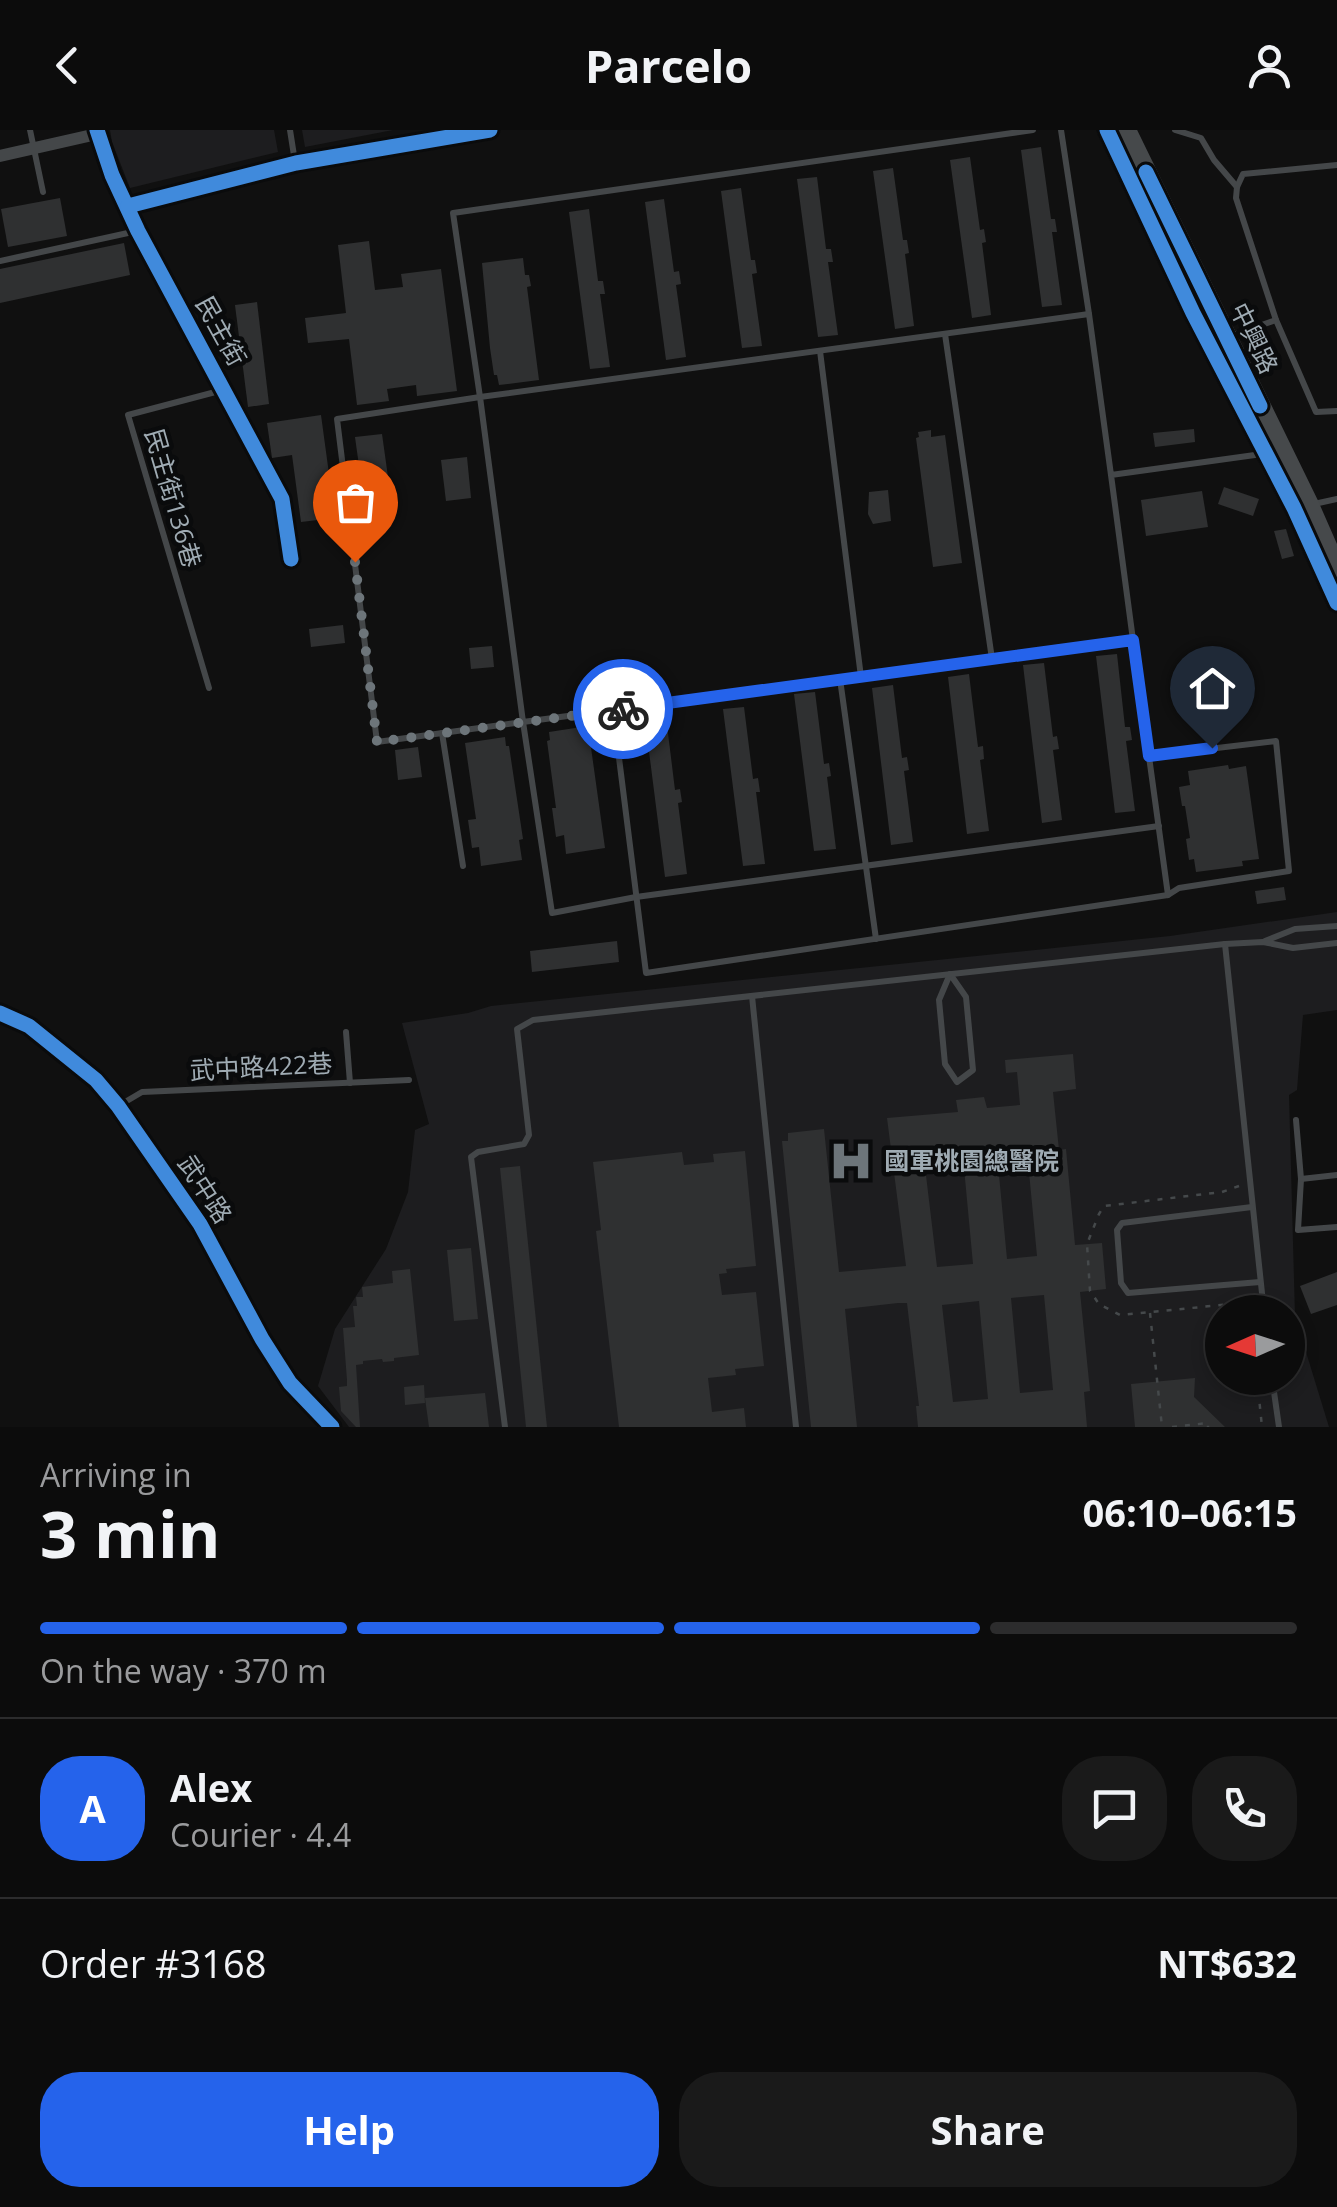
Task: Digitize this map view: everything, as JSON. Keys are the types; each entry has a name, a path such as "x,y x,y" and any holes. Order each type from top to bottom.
{"main road":[{"name":"中興路","path":"1108,130 1337,569"},
{"name":"中興路","path":"1126,130 1218,342"},
{"name":"中興路","path":"1301,506 1337,603"}],"street":[{"path":"128,206 296,163 490,130"},
{"path":"0,156 97,132"},
{"name":"民主街","path":"97,132 138,231 282,499 291,559"},
{"name":"武中路","path":"0,1013 29,1026 96,1080 118,1106 200,1224 262,1340 290,1383 332,1427"}],"lane":[{"path":"30,130 43,192"},
{"path":"290,130 296,163"},
{"path":"1033,130 453,214 552,913 1159,826"},
{"path":"1061,130 1168,895"},
{"path":"1175,130 1201,138 1237,187"},
{"path":"1337,166 1243,174 1236,198 1276,320 1316,412 1337,410"},
{"path":"0,261 138,231"},
{"path":"1089,314 337,419 377,742 1133,640"},
{"path":"1218,342 1276,320"},
{"path":"944,334 992,659"},
{"path":"820,350 860,676"},
{"name":"民主街136巷","path":"208,688 128,415 224,390"},
{"path":"1111,475 1275,453"},
{"path":"1301,506 1337,499"},
{"path":"840,680 876,939"},
{"path":"613,710 646,973 1168,895 1178,888 1290,871 1276,741 1149,756"},
{"path":"442,733 463,866"},
{"path":"1264,942 1295,930 1337,926"},
{"path":"505,1427 471,1158 478,1152 524,1144 529,1135 516,1030 533,1020 1225,944 1264,942 1293,948 1337,943"},
{"path":"1225,944 1262,1295"},
{"path":"950,974 966,998 972,1070 956,1082 945,1064 938,1000 950,974"},
{"path":"752,996 796,1427"},
{"path":"346,1032 350,1083"},
{"name":"武中路422巷","path":"118,1106 142,1092 410,1080"},
{"path":"1296,1120 1298,1230 1337,1227"},
{"path":"1300,1179 1337,1174"},
{"path":"1252,1207 1122,1222 1117,1230 1121,1283 1128,1293 1260,1282"},
{"path":"1274,1395 1279,1427"}],"path":[{"path":"1090,1291 1099,1304 1120,1316 1205,1307"},
{"path":"1150,1312 1162,1427"},
{"path":"1259,1395 1262,1427"},
{"path":"1172,1427 1208,1427"}],"shaded area":[{"path":"110,130 274,130 278,152 130,188"},
{"path":"302,130 393,130 305,147"},
{"name":"國軍桃園總醫院","path":"1337,912 1337,1010 1303,1015 1297,1090 1289,1095 1294,1295 1205,1295 1205,1395 1305,1395 1305,1349 1329,1427 349,1427 318,1386 335,1329 386,1249 408,1192 415,1130 429,1124 402,1023 491,1006 1170,936"}],"building":[{"path":"1041,147 1051,219 1055,219 1057,232 1052,232 1062,305 1042,307 1021,150"},
{"path":"970,157 980,230 984,229 986,242 982,243 991,315 972,318 950,160"},
{"path":"893,168 903,240 907,240 909,253 905,254 914,326 895,329 873,171"},
{"path":"817,177 826,249 831,249 833,262 828,262 838,335 818,337 797,179"},
{"path":"741,188 751,260 755,260 757,273 752,274 762,346 742,348 721,191"},
{"path":"60,198 67,236 8,247 1,209"},
{"path":"664,199 674,272 679,271 681,284 676,285 686,357 666,360 645,202"},
{"path":"589,209 598,281 603,281 605,294 600,294 610,367 590,369 569,212"},
{"path":"369,241 375,290 403,287 401,274 441,269 457,391 417,396 416,385 387,389 389,401 357,405 349,339 308,343 305,318 346,313 338,245"},
{"path":"124,243 130,275 0,303 0,269"},
{"path":"523,258 531,286 527,287 539,380 499,385 490,348 482,263"},
{"path":"257,302 269,404 248,407 235,305"},
{"path":"321,415 335,518 301,522 292,455 272,458 267,423"},
{"path":"1194,429 1195,442 1155,447 1153,433"},
{"path":"931,430 931,437 945,435 962,563 933,567 916,438 918,432"},
{"path":"382,434 393,513 366,516 355,437"},
{"path":"467,457 471,498 446,501 441,460"},
{"path":"1224,487 1259,499 1253,516 1218,504"},
{"path":"888,490 891,521 873,524 868,514 869,492"},
{"path":"1202,491 1208,527 1146,536 1141,500"},
{"path":"1286,529 1294,556 1282,559 1274,531"},
{"path":"343,625 345,643 311,647 309,629"},
{"path":"492,646 494,667 471,669 469,648"},
{"path":"1117,654 1125,727 1130,727 1132,740 1126,741 1135,811 1115,813 1096,656"},
{"path":"1044,663 1053,737 1057,736 1059,749 1053,750 1062,820 1042,823 1023,665"},
{"path":"969,674 978,747 983,746 984,759 980,760 989,831 967,834 948,677"},
{"path":"893,685 902,758 907,757 909,770 904,771 913,842 891,845 872,688"},
{"path":"815,692 824,764 829,763 831,776 827,777 836,849 814,851 794,694"},
{"path":"744,707 753,779 758,778 760,792 756,792 765,864 743,866 723,709"},
{"path":"666,717 675,790 680,789 682,802 678,803 687,874 665,877 645,720"},
{"path":"588,726 605,848 566,854 564,835 556,837 547,741 549,732"},
{"path":"505,737 523,839 519,840 522,860 481,866 479,847 472,848 468,820 476,819 465,743"},
{"path":"418,747 422,777 398,780 395,750"},
{"path":"1228,765 1229,769 1246,766 1259,859 1242,861 1243,866 1196,872 1194,859 1189,860 1186,839 1190,838 1179,787 1190,785 1188,771"},
{"path":"1284,887 1286,900 1257,904 1255,891"},
{"path":"617,941 619,962 532,972 530,951"},
{"path":"1073,1054 1076,1089 1053,1092 1059,1150 1066,1149 1075,1245 1102,1243 1106,1289 1080,1292 1090,1391 1084,1392 1087,1427 918,1427 907,1303 898,1303 845,1309 857,1427 811,1427 782,1141 788,1141 788,1133 824,1129 839,1272 906,1266 887,1118 958,1112 956,1100 984,1097 987,1108 1020,1105 1017,1072 1006,1073 1005,1060","holes":["1027,1151 1037,1256 1007,1259 997,1154","963,1157 973,1264 937,1267 925,1167 931,1166 930,1160","1044,1295 1053,1390 1020,1393 1011,1298","979,1301 988,1399 953,1402 942,1305"]},
{"path":"745,1151 756,1266 726,1269 727,1273 719,1274 722,1295 756,1292 764,1366 735,1369 736,1375 708,1378 712,1412 744,1408 746,1427 619,1427 596,1231 601,1230 593,1162 682,1152 684,1165 714,1162 713,1154"},
{"path":"520,1166 547,1427 526,1427 500,1168"},
{"path":"471,1248 478,1319 454,1321 447,1250"},
{"path":"410,1269 419,1355 356,1365 360,1427 356,1427 341,1411 339,1387 347,1386 343,1328 355,1327 353,1306 357,1306 356,1297 363,1297 362,1287 393,1283 392,1271"},
{"path":"1337,1272 1337,1305 1311,1314 1300,1286"},
{"path":"1195,1378 1194,1397 1225,1427 1135,1427 1131,1384"},
{"path":"424,1385 425,1403 405,1405 404,1387"},
{"path":"485,1393 489,1427 429,1427 425,1398"}],"cycle path":[{"path":"97,130 112,175 138,231 282,499 291,559"},
{"path":"128,206 296,163 490,130"},
{"path":"1107,130 1337,603"},
{"path":"1146,172 1260,406"},
{"path":"0,1013 29,1026 96,1080 118,1106 200,1224 290,1383 332,1427"}],"way so far":[{"path":"355,562 377,742 623,709"}],"place":[{"name":"國軍桃園總醫院","path":"851,1161"}],"route":[{"path":"623,709 1133,640 1149,756 1212,748"}]}
